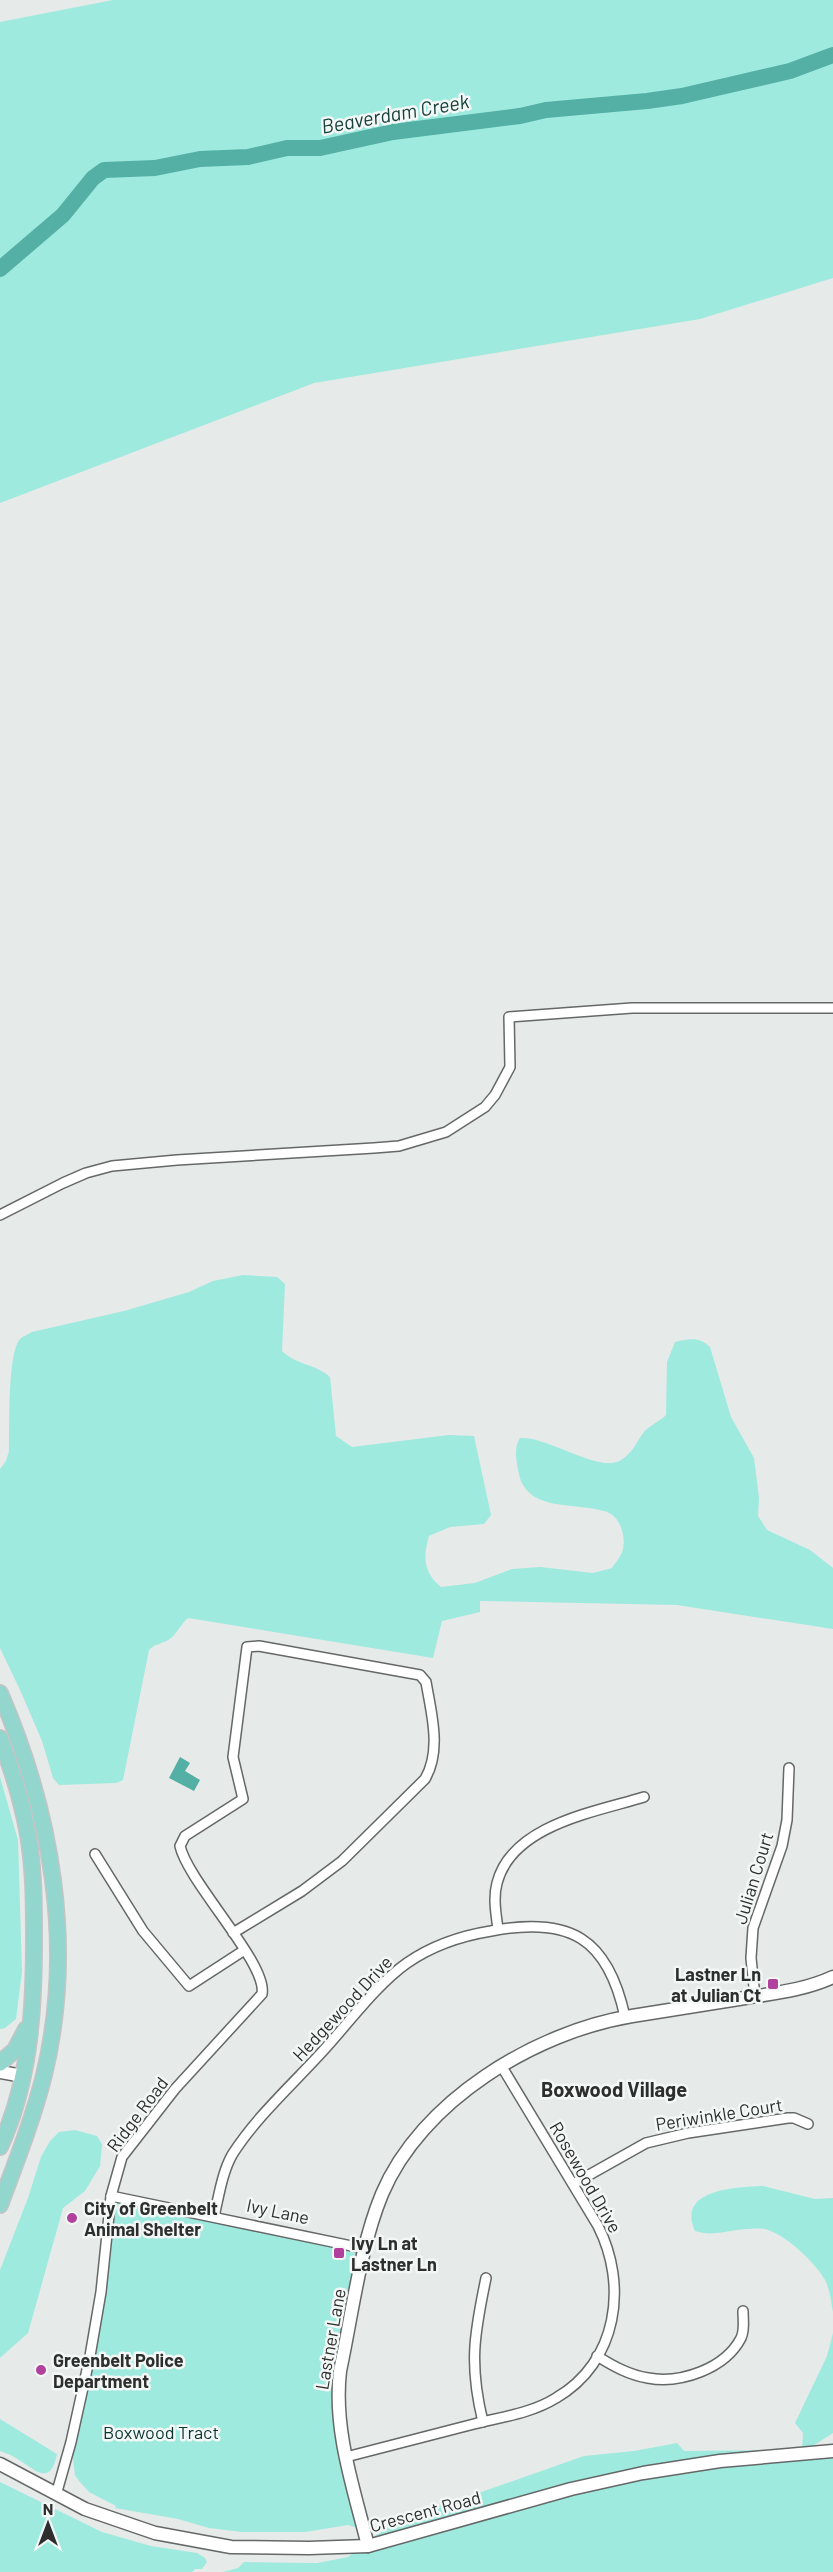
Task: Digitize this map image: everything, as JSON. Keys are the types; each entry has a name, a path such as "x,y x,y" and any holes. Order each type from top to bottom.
{"main road":[{"path":"0,1693 23,1752 38,1801 51,1859 56,1905 57,1975 52,2035 44,2076 0,2205"},
{"path":"0,1738 21,1804 31,1856 34,1906 31,2018 23,2076 12,2116 0,2147"},
{"path":"0,2063 15,2050 31,2018"},
{"path":"23,2076 27,2078 30,2090 30,2120"}],"street":[{"path":"0,1215 63,1183 86,1173 112,1166 399,1146 446,1132 485,1107 495,1095 510,1067 509,1017 632,1008 833,1008"},
{"path":"95,1854 143,1931 189,1986 243,1951 180,1845 185,1836 243,1799 233,1757 247,1647 259,1646 420,1675 426,1682 434,1743 432,1763 425,1779 342,1862 302,1891 233,1933"},
{"name":"Julian Court","path":"755,1996 751,1958 752,1938 756,1916 782,1845 787,1820 789,1768"},
{"path":"498,1929 495,1901 497,1884 502,1868 516,1850 554,1826 644,1797"},
{"name":"Hedgewood Drive","path":"214,2216 225,2171 239,2145 393,1974 425,1951 447,1941 498,1929 524,1925 551,1927 586,1942 603,1958 614,1976 626,2017"},
{"name":"Ridge Road","path":"56,2495 71,2442 90,2356 101,2292 111,2196 117,2170 132,2142 182,2080 262,1994 261,1976 243,1951"},
{"name":"Lastner Lane","path":"368,2546 346,2457 339,2422 337,2392 366,2249 382,2195 408,2149 444,2109 469,2088 536,2048 563,2036 626,2017 799,1989 833,1977"},
{"name":"Rosewood Drive","path":"346,2457 524,2412 556,2399 574,2385 597,2356 604,2343 614,2313 614,2274 605,2241 502,2067"},
{"path":"0,2072 23,2076"},
{"name":"Periwinkle Court","path":"573,2184 634,2149 669,2136 788,2118 808,2124"},
{"name":"Ivy Lane","path":"111,2196 366,2249"},
{"path":"483,2422 475,2385 473,2352 477,2316 486,2278"},
{"path":"597,2356 620,2369 640,2376 667,2379 689,2375 713,2366 737,2344 743,2332 743,2311"},
{"name":"Crescent Road","path":"0,2464 56,2495 97,2514 132,2526 214,2545 279,2548 368,2546 616,2478 720,2461 833,2451"}],"green space":[{"path":"113,0 833,0 833,278 700,319 314,383 0,503 0,22"},
{"path":"243,1275 277,1277 285,1284 282,1351 330,1377 336,1436 352,1447 449,1435 474,1436 491,1515 484,1524 450,1527 429,1536 426,1564 431,1576 441,1587 475,1583 512,1569 540,1567 593,1573 612,1568 620,1556 624,1541 619,1523 607,1512 553,1503 530,1494 518,1470 516,1453 518,1442 520,1438 532,1439 600,1462 612,1463 621,1460 631,1451 646,1430 666,1415 667,1362 675,1342 694,1339 702,1341 710,1347 731,1417 754,1458 759,1498 758,1516 767,1530 810,1550 833,1568 833,1629 677,1605 480,1601 480,1612 442,1621 433,1658 188,1618 171,1638 149,1650 123,1780 116,1783 59,1785 53,1778 42,1741 0,1648 0,1469 9,1451 11,1375 16,1347 20,1339 32,1332 124,1311 189,1292 213,1281"},
{"path":"0,1777 18,1840 22,1972 16,2019 5,2028 0,2029"},
{"path":"75,2130 97,2136 102,2144 100,2166 85,2191 63,2208 28,2333 0,2358 0,2270 41,2157 50,2141 59,2132"},
{"path":"763,2186 815,2199 833,2198 833,2312 828,2287 820,2273 799,2250 773,2232 763,2229 714,2233 695,2231 691,2217 694,2206 701,2199 725,2190"},
{"name":"Boxwood Tract","path":"111,2196 366,2249 337,2392 364,2530 348,2525 305,2532 242,2532 209,2528 178,2519 115,2508 116,2506 89,2492 79,2481 75,2475 71,2442 82,2393"},
{"path":"833,2333 833,2433 808,2449 833,2449 833,2572 223,2572 238,2568 244,2562 317,2563 348,2557 399,2518 584,2456 634,2451 677,2443 684,2451 802,2450 803,2433 795,2423 827,2356"},
{"path":"0,2419 57,2454 50,2471 40,2473 0,2451"},
{"path":"0,2482 102,2532 151,2546 197,2553 207,2562 202,2569 195,2569 192,2572 0,2572"}],"shaded area":[{"path":"180,1757 190,1763 185,1771 200,1780 194,1791 169,1778"}],"waterway":[{"name":"Beaverdam Creek","path":"0,269 63,215 93,178 104,170 155,168 200,159 248,157 287,148 320,148 393,132 520,116 546,110 682,96 790,71 833,55"}],"place":[{"name":"Lastner Ln at Julian Ct","path":"773,1984"},
{"name":"City of Greenbelt Animal Shelter","path":"72,2218"},
{"name":"Ivy Ln at Lastner Ln","path":"339,2253"},
{"name":"Greenbelt Police Department","path":"41,2370"}],"district":[{"name":"Boxwood Village","path":"614,2089"}]}
